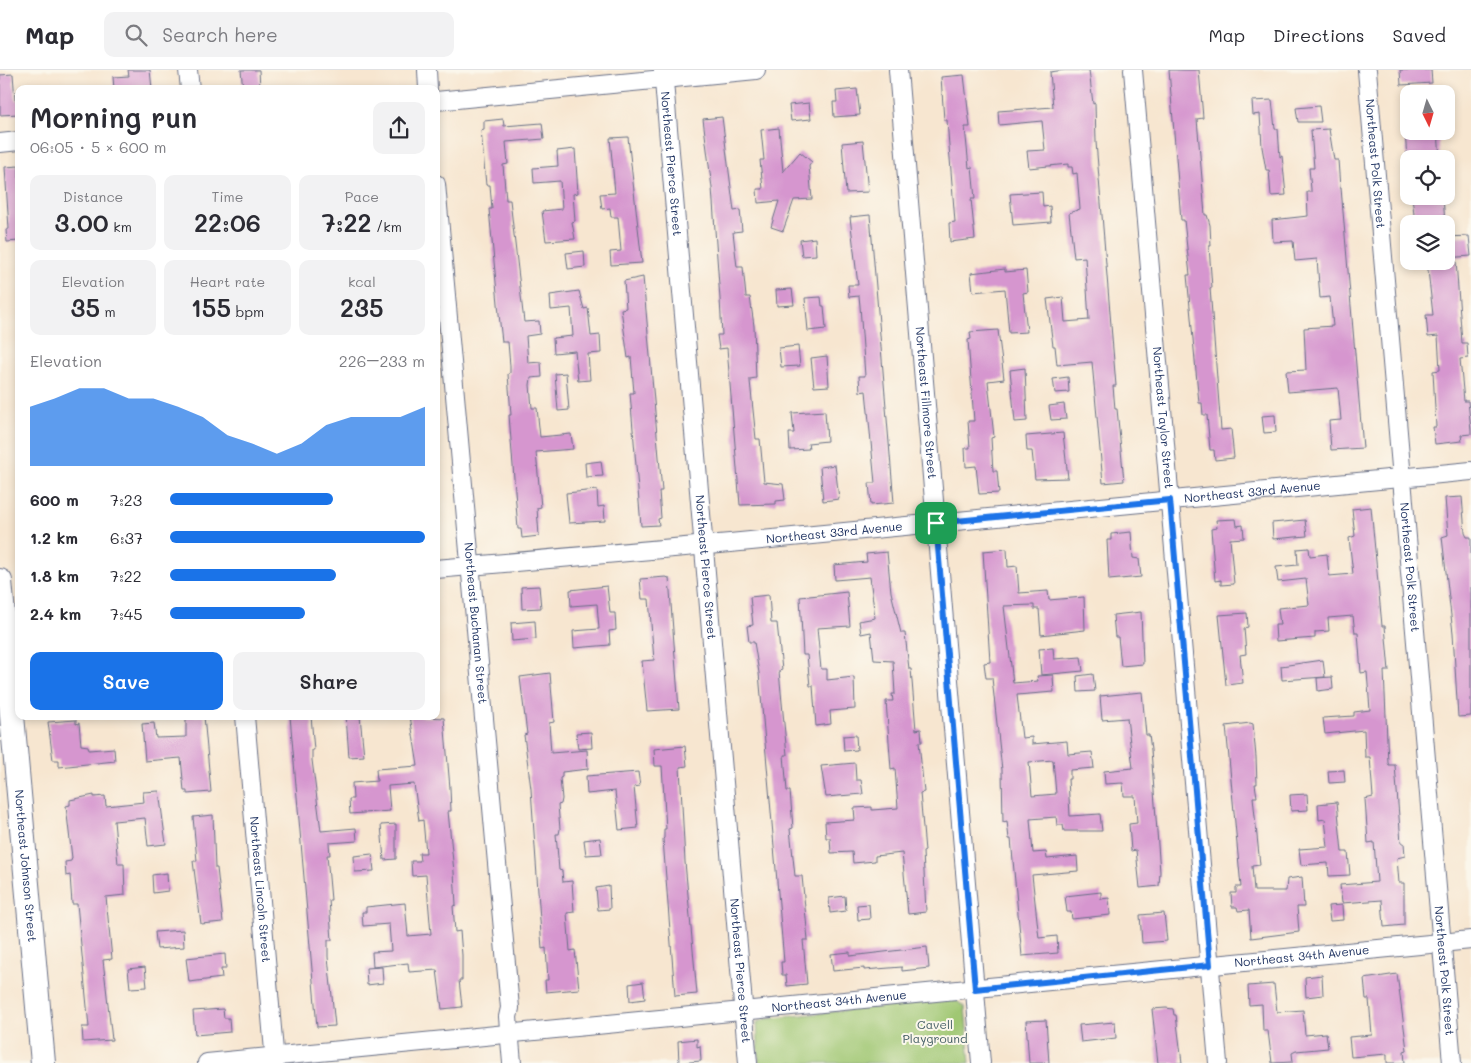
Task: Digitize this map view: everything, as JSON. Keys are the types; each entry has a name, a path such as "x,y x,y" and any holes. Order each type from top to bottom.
{"street":[{"path":"188,70 190,85"},
{"path":"426,70 428,85"},
{"path":"440,101 663,75 756,70"},
{"name":"Northeast Fillmore Street","path":"898,70 981,1063"},
{"name":"Northeast Taylor Street","path":"1133,70 1218,1063"},
{"name":"Northeast Polk Street","path":"1367,70 1452,1063"},
{"name":"Northeast Pierce Street","path":"663,75 748,1063"},
{"path":"0,143 15,141"},
{"name":"Northeast Buchanan Street","path":"440,229 510,1008 509,1033 512,1063"},
{"name":"Northeast 33rd Avenue","path":"440,569 1471,471"},
{"name":"Northeast Johnson Street","path":"0,581 7,612 15,712"},
{"name":"Northeast Johnson Street","path":"16,720 43,1063"},
{"name":"Northeast Lincoln Street","path":"245,720 275,1060"},
{"name":"Northeast 34th Avenue","path":"207,1063 275,1060 509,1033 1471,940"}],"green space":[{"name":"Cavell Playground","path":"954,999 965,1007 970,1063 759,1063 757,1023 765,1019"}],"building":[{"path":"128,70 150,70 152,85 114,85 113,77 129,76"},
{"path":"241,70 259,70 260,85 243,85"},
{"path":"1089,70 1093,104 1095,103 1096,142 1116,386 1113,386 1124,481 1103,483 1092,362 1057,365 1055,346 1053,346 1047,299 1063,297 1065,322 1089,320 1085,257 1074,258 1069,213 1080,209 1077,173 1073,174 1072,167 1068,167 1068,164 1029,168 1027,151 1045,150 1042,121 999,125 998,111 1053,107 1050,72"},
{"path":"1169,70 1199,70 1203,118 1197,119 1205,215 1207,215 1210,225 1211,246 1209,246 1212,288 1210,288 1221,430 1231,429 1234,458 1215,460 1214,450 1210,450 1207,415 1203,415 1202,403 1199,403 1187,275 1190,275 1184,220 1181,220"},
{"path":"1400,70 1431,70 1432,83 1401,85"},
{"path":"13,74 15,114 0,115 0,75"},
{"path":"964,75 970,127 965,127 969,168 972,167 975,199 971,199 975,239 950,242 949,223 955,222 947,120 944,120 941,77"},
{"path":"857,89 860,115 834,117 833,102 837,102 836,91"},
{"path":"1272,100 1275,129 1278,129 1280,157 1282,156 1286,195 1271,196 1269,170 1266,170 1262,147 1260,114 1253,115 1252,101"},
{"path":"809,103 811,119 791,121 789,105"},
{"path":"1319,106 1321,122 1298,122 1296,108"},
{"path":"722,117 734,211 740,210 742,231 733,232 737,267 743,267 746,297 750,297 754,326 756,378 750,379 750,381 756,439 760,439 764,482 783,484 785,500 776,501 776,504 740,505 727,348 719,349 717,335 722,335 720,299 712,188 703,119"},
{"path":"503,119 504,126 542,123 544,139 506,142 508,164 503,165 506,200 510,200 524,322 539,321 540,334 526,336 528,363 541,362 542,377 531,378 532,408 537,408 540,437 571,434 573,449 536,452 541,507 537,508 539,536 522,538 521,529 518,529 509,415 511,415 508,342 502,342 489,209 492,209 490,185 486,185 481,130 484,129 484,121"},
{"path":"779,128 783,172 800,152 812,162 809,166 812,199 794,200 783,231 771,227 779,201 758,203 757,189 763,189 760,160 764,160 761,130"},
{"path":"1329,129 1334,160 1338,160 1341,188 1363,448 1331,450 1329,421 1341,420 1338,388 1288,392 1286,371 1306,370 1304,328 1333,326 1330,297 1320,298 1317,259 1295,261 1293,241 1273,242 1272,220 1308,216 1307,192 1311,192 1309,168 1314,168 1311,130"},
{"path":"628,137 642,263 611,265 610,252 621,251 618,217 611,217 610,208 602,209 600,194 615,193 610,138"},
{"path":"1406,140 1439,140 1439,150 1406,150"},
{"path":"863,141 868,192 846,193 842,143"},
{"path":"575,149 578,193 573,194 575,221 572,222 575,239 546,241 542,211 562,209 560,181 534,183 533,168 558,166 557,151"},
{"path":"15,166 15,241 7,242 6,230 9,229 5,167"},
{"path":"1042,192 1043,207 1050,206 1051,222 1013,225 1010,194"},
{"path":"1413,205 1444,205 1444,215 1414,215"},
{"path":"870,215 894,503 871,505 869,483 875,483 866,391 860,392 859,376 865,376 859,296 849,297 848,285 858,285 850,217"},
{"path":"1469,236 1471,256 1455,257 1455,237"},
{"path":"815,238 816,255 802,256 800,240"},
{"path":"584,251 585,267 568,269 566,253"},
{"path":"1456,261 1462,343 1467,343 1468,358 1460,359 1464,401 1468,401 1471,430 1471,434 1461,435 1462,441 1435,444 1433,427 1436,427 1433,371 1440,370 1438,336 1428,337 1426,315 1433,315 1428,270 1455,270"},
{"path":"1005,269 1005,272 1026,270 1028,292 1023,293 1027,332 1009,333 1005,289 973,292 971,273"},
{"path":"643,277 662,491 659,491 661,518 658,519 659,525 641,526 630,393 634,393 631,357 628,358 621,309 626,308 624,281"},
{"path":"792,289 794,305 777,306 776,290"},
{"path":"579,291 584,309 588,308 591,336 600,335 601,353 588,354 590,380 578,381 575,351 554,353 553,338 573,336 571,308 551,310 550,295"},
{"path":"821,297 822,306 824,306 826,329 808,331 805,298"},
{"path":"998,330 1004,379 988,381 994,437 991,438 993,471 997,471 999,493 979,494 976,466 966,467 965,448 970,448 968,421 974,421 968,340 971,339 970,332"},
{"path":"798,346 800,366 781,367 779,348"},
{"path":"827,356 829,386 814,387 811,358"},
{"path":"1025,368 1027,421 1015,422 1010,370"},
{"path":"566,373 569,410 558,411 555,374"},
{"path":"1068,377 1069,392 1055,393 1053,379"},
{"path":"1064,404 1066,419 1051,420 1049,406"},
{"path":"825,411 827,441 808,443 809,449 790,450 789,433 794,433 792,413"},
{"path":"1275,415 1276,432 1264,433 1262,416"},
{"path":"1063,433 1068,478 1035,479 1032,451 1027,451 1026,436"},
{"path":"601,461 603,476 586,477 585,463"},
{"path":"835,465 839,499 823,501 820,467"},
{"path":"597,490 598,507 604,506 605,521 569,523 566,493"},
{"path":"1462,497 1465,533 1467,537 1471,537 1471,716 1458,717 1453,633 1442,537 1448,535 1445,498"},
{"path":"1371,507 1382,626 1385,626 1389,671 1384,671 1388,763 1389,765 1395,765 1401,843 1404,843 1405,856 1397,858 1399,883 1404,883 1404,925 1384,927 1382,900 1342,903 1340,885 1377,882 1374,842 1368,843 1365,799 1373,797 1370,757 1365,757 1364,730 1325,734 1323,718 1354,716 1354,712 1370,710 1367,672 1361,673 1358,633 1355,633 1353,616 1328,618 1329,631 1315,632 1315,638 1276,641 1275,625 1280,625 1278,608 1309,605 1306,579 1278,582 1276,567 1298,565 1297,549 1309,548 1310,556 1327,554 1329,576 1353,574 1349,538 1355,536 1352,509"},
{"path":"1236,519 1237,526 1243,525 1244,538 1230,539 1234,584 1221,585 1221,580 1215,581 1211,529 1217,528 1216,520"},
{"path":"1305,520 1307,536 1273,539 1272,523"},
{"path":"1131,532 1133,558 1139,559 1141,577 1109,580 1107,540 1111,540 1111,534"},
{"path":"1007,549 1008,567 1017,566 1019,593 1048,591 1049,600 1084,597 1085,630 1041,635 1039,609 1034,609 1034,605 1004,606 1013,683 1038,681 1037,676 1053,675 1054,692 1017,695 1022,738 1032,737 1032,744 1067,741 1068,754 1092,752 1094,768 1070,770 1070,779 1068,779 1070,816 1100,814 1102,831 1064,831 1063,825 1057,825 1056,817 1030,819 1033,853 1046,852 1047,859 1077,856 1078,871 1032,875 1039,938 1057,936 1058,953 1022,956 1011,839 1009,839 1007,821 1003,822 1002,770 992,678 986,678 984,663 990,662 983,551","holes":["1053,760 1056,794 1032,796 1029,762"]},
{"path":"887,552 891,592 901,633 905,633 909,669 911,669 916,730 921,729 922,742 919,742 924,792 920,793 925,851 923,852 926,912 908,914 902,853 875,856 875,861 853,863 852,852 831,853 830,838 826,838 825,822 855,820 854,808 872,807 872,810 898,808 895,768 891,769 886,701 893,701 892,694 895,694 893,661 874,660 871,632 861,634 859,621 875,618 870,577 835,580 834,565 867,562 866,554"},
{"path":"669,578 679,709 647,711 642,661 654,660 649,599 642,599 640,579"},
{"path":"539,586 541,608 522,609 521,587"},
{"path":"607,586 610,613 615,613 616,630 609,631 610,645 574,648 573,631 599,629 597,604 571,606 570,590"},
{"path":"847,592 850,626 817,628 821,669 827,669 827,680 854,677 855,709 830,711 831,724 816,726 813,686 810,686 807,655 803,655 800,597"},
{"path":"769,595 771,623 777,623 782,670 779,671 787,755 784,755 787,791 790,791 793,828 790,829 795,876 802,876 808,940 803,940 807,984 787,986 786,975 782,975 781,962 784,962 759,673 754,642 749,642 747,626 753,625 750,597"},
{"path":"1141,612 1143,664 1121,666 1118,637 1115,637 1113,615"},
{"path":"1247,613 1248,627 1244,628 1246,654 1240,655 1243,683 1226,685 1219,615"},
{"path":"535,621 536,639 512,641 511,623"},
{"path":"1053,648 1054,659 1081,657 1083,671 1041,675 1039,649"},
{"path":"1323,660 1325,677 1282,680 1281,666"},
{"path":"550,673 554,722 549,723 551,753 587,750 588,769 562,772 562,777 560,778 562,799 561,804 558,805 560,829 559,834 556,834 559,870 562,871 563,882 572,881 574,912 567,913 570,951 575,950 579,989 546,992 545,980 548,980 546,948 542,949 531,789 524,735 527,734 520,677"},
{"path":"1093,674 1095,691 1078,692 1077,676"},
{"path":"1332,677 1333,689 1318,691 1317,678"},
{"path":"1142,692 1146,735 1149,735 1151,750 1160,872 1159,886 1140,888 1136,850 1131,851 1129,824 1137,823 1135,796 1124,796 1123,783 1105,784 1104,771 1133,768 1127,718 1102,720 1100,696"},
{"path":"440,718 444,718 451,811 448,811 456,905 453,906 455,932 460,931 462,955 462,980 459,980 462,1007 442,1009 437,970 409,972 408,963 373,967 372,952 391,951 389,924 363,926 362,912 366,912 366,907 405,903 408,936 431,934 426,875 412,876 411,861 420,861 419,853 426,853 423,820 419,821 414,784 388,786 390,811 350,814 349,799 353,799 352,783 377,781 376,769 418,766 411,720 440,720"},
{"path":"76,720 76,724 79,723 81,745 88,746 89,750 114,748 115,761 59,767 59,760 53,760 48,722"},
{"path":"186,720 204,720 211,792 187,794 187,791 184,791 181,758 145,761 142,724 154,723 156,738 186,737"},
{"path":"290,720 311,720 314,750 312,750 312,760 321,831 356,828 357,841 329,843 330,855 327,855 332,940 328,940 328,957 335,1026 317,1027"},
{"path":"346,720 360,720 364,756 349,757"},
{"path":"1253,724 1256,757 1257,784 1255,784 1257,797 1253,797 1260,865 1252,866 1254,891 1286,891 1287,879 1302,877 1304,907 1297,907 1299,932 1251,938 1249,910 1238,911 1237,907 1232,907 1231,893 1236,893 1236,887 1241,887 1226,726"},
{"path":"591,732 592,748 578,749 576,733"},
{"path":"856,735 857,750 844,751 843,736"},
{"path":"685,746 687,766 680,767 685,862 697,994 675,996 663,839 664,829 666,829 662,766 655,766 654,749"},
{"path":"855,763 856,780 861,780 863,794 826,797 821,766"},
{"path":"1344,770 1345,782 1329,783 1328,771"},
{"path":"638,772 640,786 634,787 638,828 619,830 615,791 587,794 586,776"},
{"path":"159,791 166,844 148,846 145,818 114,821 118,864 124,864 125,895 106,897 112,959 103,960 112,1040 83,1042 82,1027 89,1027 77,904 72,904 70,875 66,876 65,862 71,861 72,858 66,806 70,805 70,800 94,795 94,797 105,796 106,806 144,802 143,792"},
{"path":"1307,794 1308,810 1291,811 1290,795"},
{"path":"1337,802 1342,852 1348,852 1350,875 1329,876 1328,863 1301,865 1299,849 1328,847 1325,819 1319,820 1318,804"},
{"path":"213,815 215,868 217,868 223,922 201,924 193,861 197,861 193,817"},
{"path":"396,824 396,859 384,860 381,825"},
{"path":"600,838 602,854 586,855 584,840"},
{"path":"372,854 374,871 355,872 354,856"},
{"path":"167,873 168,891 153,893 152,875"},
{"path":"609,886 610,909 598,910 596,888"},
{"path":"1101,892 1101,899 1109,898 1110,915 1072,919 1071,912 1067,912 1065,896"},
{"path":"845,896 846,911 830,913 829,898"},
{"path":"869,904 870,919 858,920 857,905"},
{"path":"1342,905 1343,920 1330,921 1328,906"},
{"path":"1164,913 1167,941 1142,943 1140,915"},
{"path":"183,930 184,947 157,949 155,932"},
{"path":"927,947 929,968 902,971 902,967 833,971 831,954 850,952 850,956"},
{"path":"225,954 226,969 221,969 222,978 189,982 186,958"},
{"path":"145,967 147,987 130,988 128,969"},
{"path":"382,967 383,983 367,985 366,968"},
{"path":"1397,974 1407,1050 1404,1051 1405,1063 1387,1063 1387,1054 1351,1057 1349,1037 1372,1035 1369,999 1366,999 1364,979"},
{"path":"1322,975 1323,995 1306,997 1305,977"},
{"path":"643,982 645,999 630,1001 629,984"},
{"path":"1274,984 1277,1012 1303,1010 1305,1035 1326,1033 1328,1048 1296,1051 1292,1053 1293,1062 1272,1063 1268,1031 1263,1031 1262,1004 1249,1005 1248,986"},
{"path":"223,1009 224,1018 229,1018 230,1032 195,1035 193,1011"},
{"path":"1152,1009 1173,1009 1174,1015 1176,1015 1182,1063 1158,1063"},
{"path":"1046,1020 1049,1063 1029,1063 1026,1021"},
{"path":"1115,1022 1116,1038 1081,1042 1079,1025"},
{"path":"697,1039 697,1047 700,1046 701,1061 679,1063 678,1041"}],"route":[{"path":"1170,500 1210,965 975,989 936,523 1170,500"}]}
